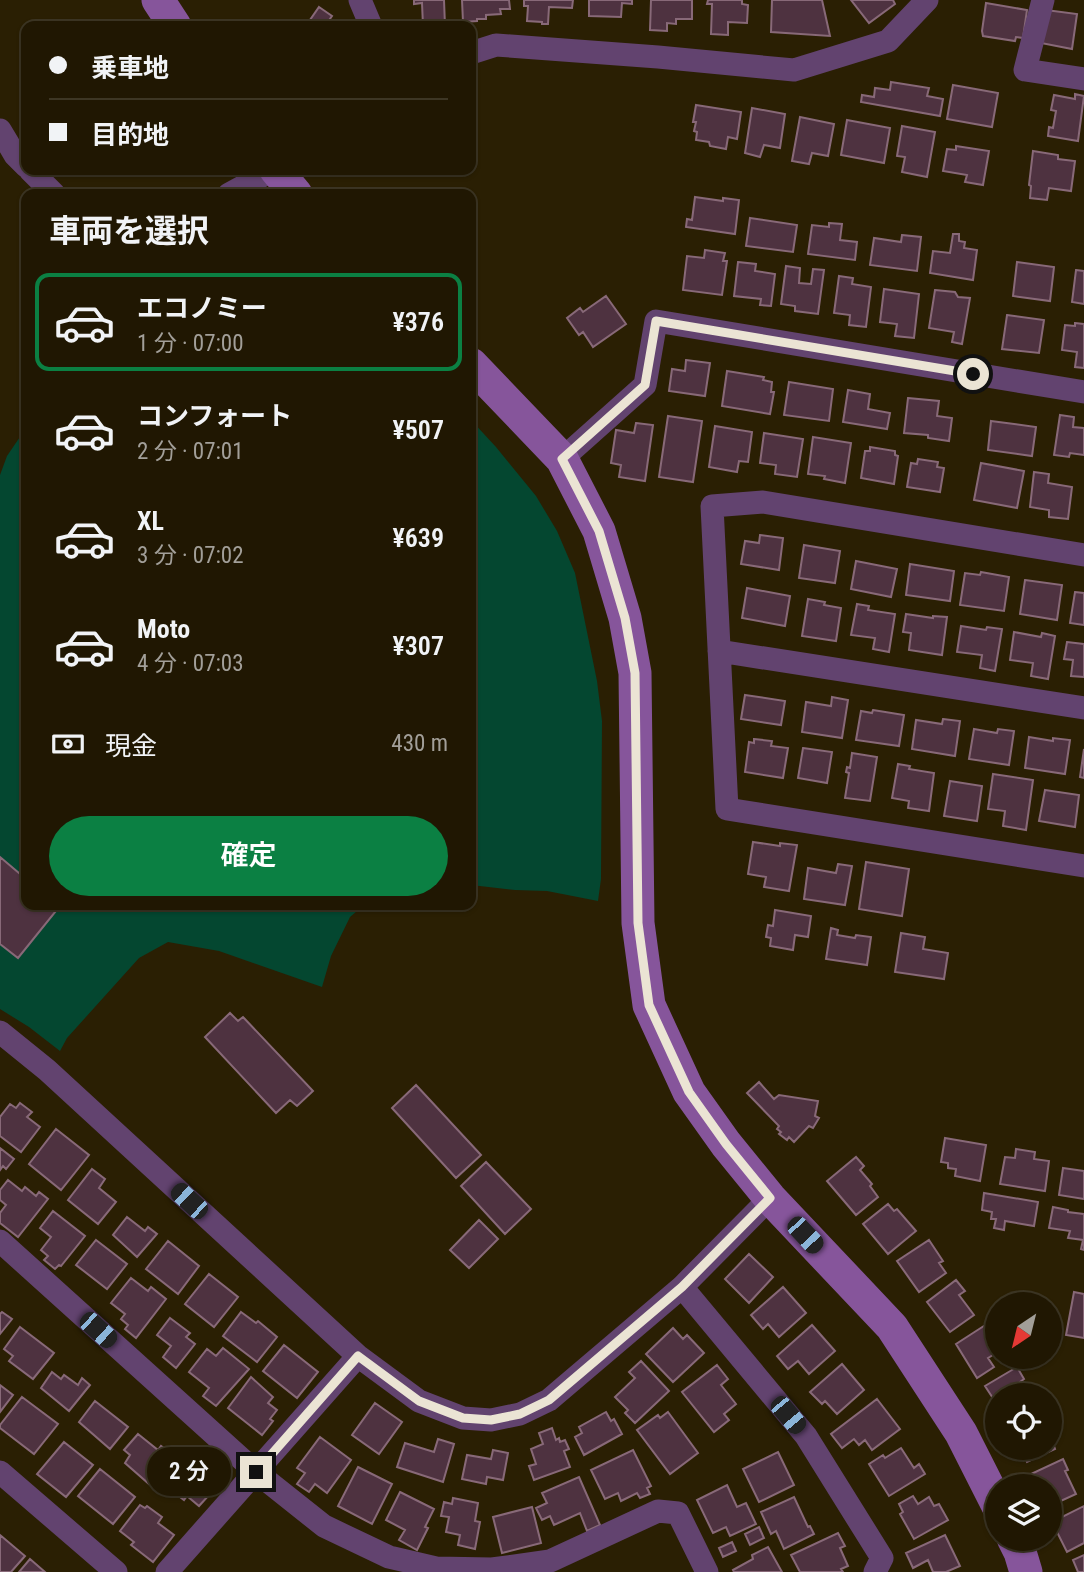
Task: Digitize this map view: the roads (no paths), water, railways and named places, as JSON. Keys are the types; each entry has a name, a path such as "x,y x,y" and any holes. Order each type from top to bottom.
{"street":[{"path":"158,0 172,21"},
{"path":"360,0 370,21"},
{"path":"476,51 496,45 658,57 794,71 887,41 927,0"},
{"path":"1043,0 1025,70 1084,79"},
{"path":"0,130 21,161"},
{"path":"35,175 49,189"},
{"path":"239,189 265,175"},
{"path":"279,175 292,189"},
{"path":"562,459 645,385 656,321 1084,392"},
{"path":"476,370 562,459 599,531 625,618 635,673 638,923 649,1005 689,1092 726,1144 770,1198 892,1327 961,1433 985,1481"},
{"path":"1084,555 763,502 712,506 727,809 1084,866"},
{"path":"719,651 1084,708"},
{"path":"0,1032 47,1070 358,1356 419,1401 463,1418 491,1420 520,1414 549,1400 682,1287 770,1198"},
{"path":"0,1241 256,1472 324,1526 389,1558 436,1567 492,1569 550,1561 658,1511 678,1513 707,1572"},
{"path":"682,1287 806,1436 882,1558 875,1572"},
{"path":"167,1572 358,1356"},
{"path":"0,1472 116,1572"},
{"path":"1020,1551 1026,1572"}]}
